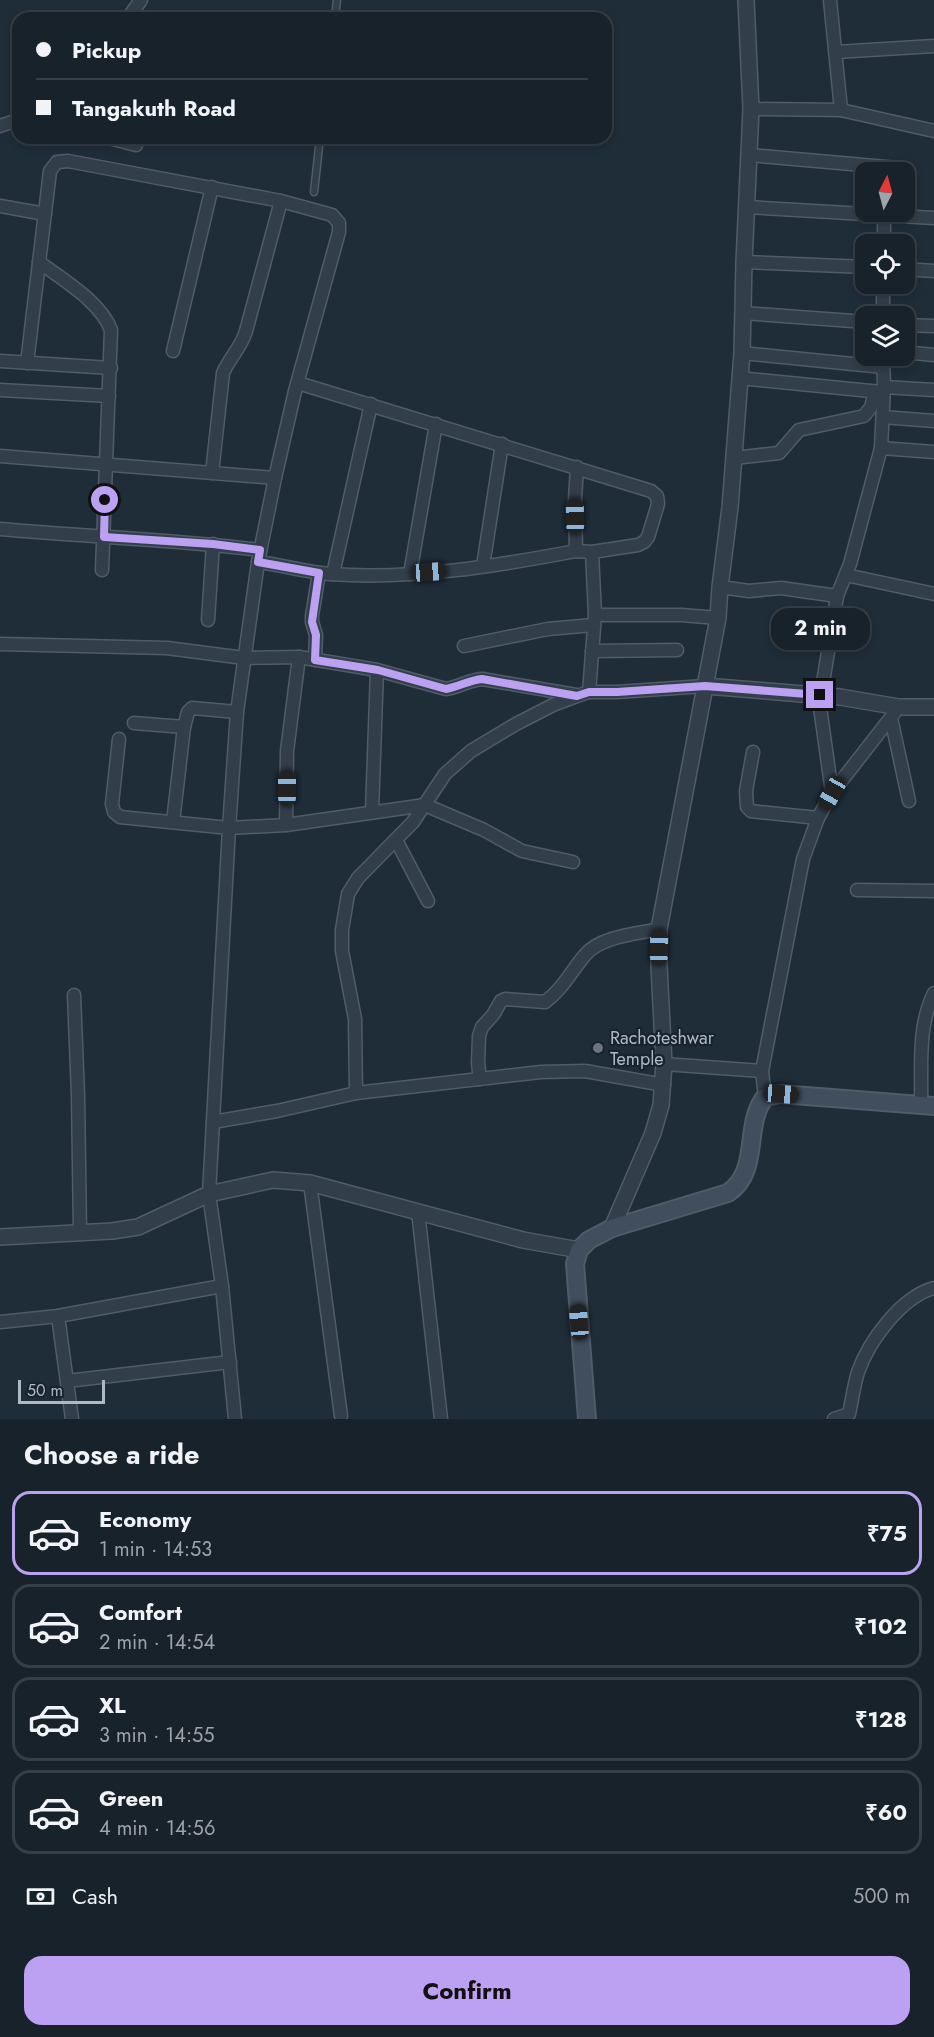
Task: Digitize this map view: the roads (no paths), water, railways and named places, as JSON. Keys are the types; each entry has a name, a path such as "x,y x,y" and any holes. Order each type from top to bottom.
{"main road":[{"path":"587,1419 575,1264 579,1250 589,1239 612,1228 728,1193 736,1187 742,1181 747,1168 757,1113 765,1097 781,1094 928,1105"}],"street":[{"path":"612,1228 653,1132 662,1105 664,1064 659,929 718,618 730,507 742,353 746,207 752,109 746,0"},
{"path":"830,0 841,110"},
{"path":"836,52 934,46"},
{"path":"752,109 841,110 934,131"},
{"path":"749,155 855,164"},
{"path":"27,363 50,171 52,165 62,160 281,201 332,215 339,223 339,232 275,478 259,556 237,712 209,1194 222,1286 235,1419"},
{"path":"173,351 212,188"},
{"path":"212,472 223,373 241,346 281,201"},
{"path":"0,206 45,214"},
{"path":"746,207 855,213"},
{"path":"915,216 934,218"},
{"path":"39,261 98,308 111,330 102,570"},
{"path":"744,262 855,267"},
{"path":"915,270 934,271"},
{"path":"743,313 855,321"},
{"path":"915,325 934,326"},
{"path":"742,353 855,359"},
{"path":"915,353 934,355"},
{"path":"0,361 111,368"},
{"path":"832,793 820,695 837,596 846,575 881,448 883,366"},
{"path":"739,378 881,390 934,390"},
{"path":"0,529 213,544 319,573 361,576 410,574 483,566 576,551 592,552 638,545 648,537 658,504 657,496 651,491 298,383"},
{"path":"0,390 110,396"},
{"path":"734,458 774,455 782,451 799,430 858,419 868,412 881,390"},
{"path":"333,574 371,404"},
{"path":"883,417 934,420"},
{"path":"410,574 436,424"},
{"path":"483,566 502,444"},
{"path":"881,448 934,452"},
{"path":"0,456 275,478"},
{"path":"576,551 577,467"},
{"path":"208,620 213,544"},
{"path":"583,694 592,651 594,620 592,552"},
{"path":"315,660 316,635 312,622 319,573"},
{"path":"846,575 934,594"},
{"path":"720,587 749,591 781,588 837,596"},
{"path":"464,646 594,620 681,615 718,618"},
{"path":"0,644 167,648 244,658 299,657 378,670 446,689 471,680 482,679 583,694 705,686 820,695 895,712 934,707"},
{"path":"592,651 677,650"},
{"path":"286,825 287,751 299,657"},
{"path":"372,812 378,670"},
{"path":"356,1093 355,1020 342,951 342,930 348,894 358,878 412,822 445,774 471,751 553,705 583,694"},
{"path":"173,822 184,727 188,712 192,708 237,712"},
{"path":"765,1097 762,1071 802,859 818,818 832,793 895,712"},
{"path":"895,712 909,801"},
{"path":"134,723 184,727"},
{"path":"118,739 112,804 114,812 120,817 229,828 286,825 425,805 484,830 522,851 573,862"},
{"path":"753,752 746,791 747,807 751,811 818,818"},
{"path":"396,840 428,901"},
{"path":"856,890 934,891"},
{"path":"480,1078 479,1036 482,1027 493,1015 501,1001 546,1002 585,954 594,947 659,929"},
{"path":"928,1105 923,1031 934,993"},
{"path":"74,995 80,1233"},
{"path":"664,1064 762,1071"},
{"path":"213,1122 267,1113 356,1093 562,1070 603,1074 664,1085"},
{"path":"0,1237 112,1231 138,1227 209,1194 273,1180 310,1183 523,1240 579,1250"},
{"path":"310,1183 340,1416"},
{"path":"418,1211 441,1419"},
{"path":"0,1322 58,1316 222,1286"},
{"path":"834,1419 849,1416 858,1373 866,1354 900,1307 925,1290 934,1288"},
{"path":"58,1316 72,1419"},
{"path":"67,1381 230,1362"}],"lane":[{"path":"314,192 319,144"}],"place":[{"name":"Rachoteshwar Temple","path":"598,1048"}]}
